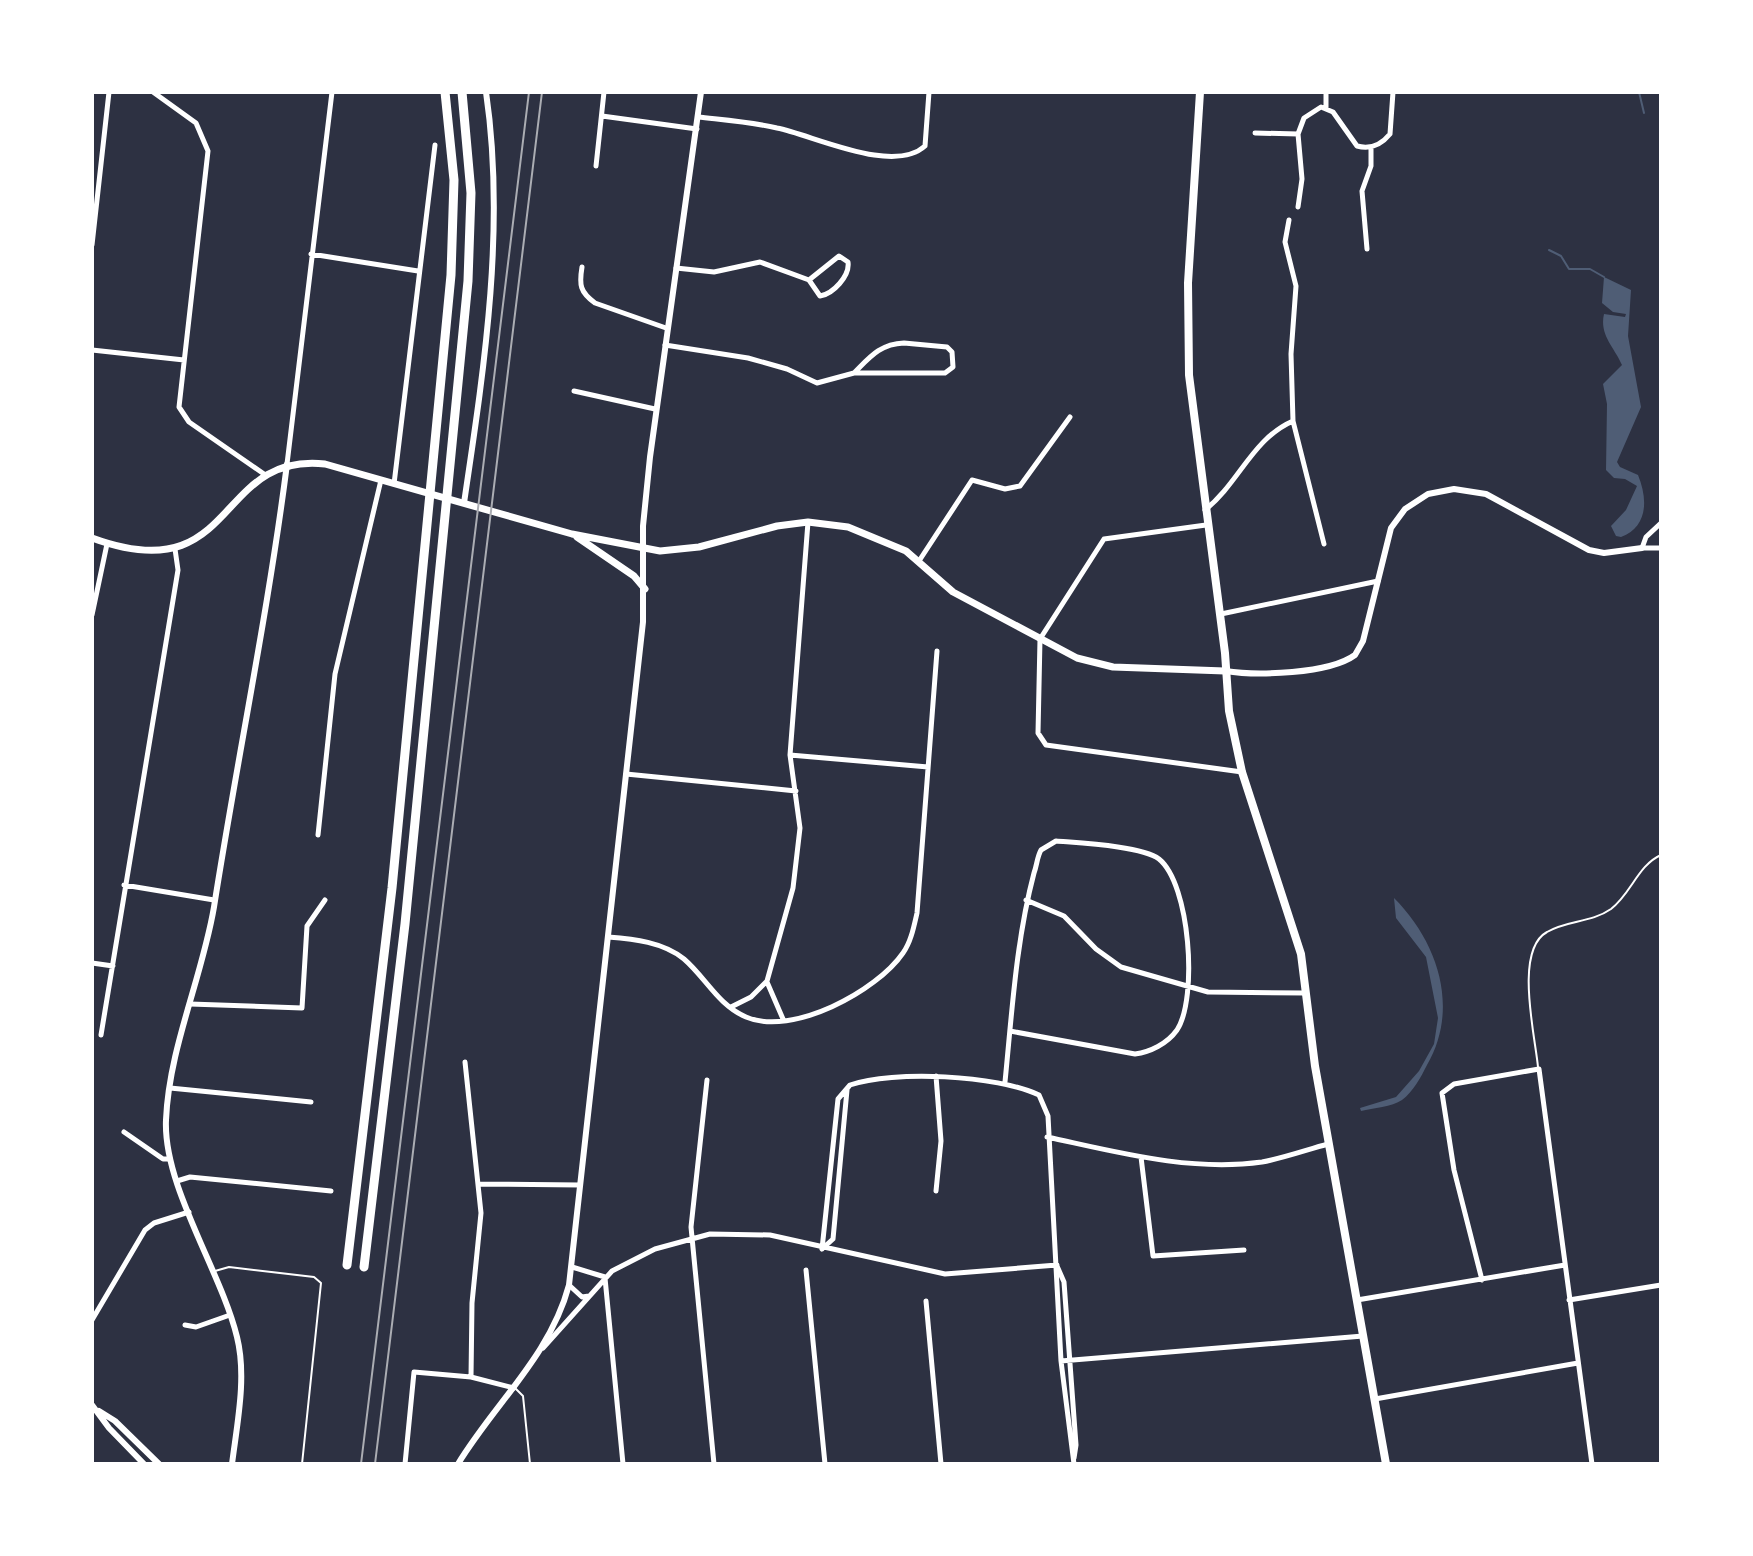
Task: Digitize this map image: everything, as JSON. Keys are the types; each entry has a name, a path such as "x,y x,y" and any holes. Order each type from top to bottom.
{"highway":[{"path":"347,1265 389,917 451,275 454,180 445,92"},
{"path":"364,1267 407,909 468,281 471,193 462,92"}],"main road":[{"path":"1200,92 1187,311 1191,400 1233,736 1242,772 1293,923 1386,1464"},
{"path":"92,538 137,551 175,549 214,528 264,474 287,464 325,464 464,500 503,515 572,534 660,551 699,547 777,526 808,522 867,533 919,561 953,592 1077,658 1113,667 1225,671"},
{"path":"572,534 634,576 645,589"}],"street":[{"path":"92,245 109,92"},
{"path":"153,92 196,123 208,151 179,407 181,415 264,474"},
{"path":"232,1464 240,1361 230,1315 170,1159 166,1122 170,1088 214,900 287,464 332,92"},
{"path":"464,500 489,302 495,220 486,92"},
{"path":"596,166 604,92"},
{"path":"543,1348 563,1308 572,1267 645,589 644,548 655,409 701,92"},
{"path":"698,117 776,127 838,149 883,155 909,153 925,146 929,92"},
{"path":"1326,92 1326,108"},
{"path":"1298,207 1302,179 1298,134 1310,113 1326,108 1333,112 1357,146 1371,148 1390,134 1393,92"},
{"path":"602,116 697,129"},
{"path":"1255,133 1298,134"},
{"path":"394,484 435,145"},
{"path":"1367,249 1362,191 1371,166 1371,148"},
{"path":"1289,220 1285,242 1296,286 1291,354 1293,421 1324,544"},
{"path":"311,254 418,271"},
{"path":"676,268 714,272 760,262 809,280 816,294 823,297 848,273 848,262 839,256 831,259 809,280"},
{"path":"582,267 579,282 585,296 595,303 666,328"},
{"path":"664,345 748,358 787,369 817,383 854,373 945,373 953,367 952,352 940,344 893,343 876,351 854,373"},
{"path":"92,350 184,360"},
{"path":"574,391 655,409"},
{"path":"919,561 968,484 974,480 1005,489 1020,486 1070,417"},
{"path":"1205,511 1220,498 1265,437 1293,421"},
{"path":"318,835 335,674 381,480"},
{"path":"1225,671 1242,674 1327,667 1348,661 1363,641 1391,528 1405,509 1428,494 1454,489 1486,494 1589,550 1604,553 1661,548"},
{"path":"783,1019 770,996 767,981 793,888 800,828 790,755 808,522"},
{"path":"1642,548 1646,537 1661,523"},
{"path":"1206,525 1104,539 1040,639 1038,733 1046,745 1242,772"},
{"path":"92,615 107,544"},
{"path":"101,1035 178,570 175,549"},
{"path":"1220,614 1378,581"},
{"path":"608,937 651,943 672,952 730,1008 751,1019 783,1019 852,998 892,967 905,951 917,913 937,651"},
{"path":"790,755 928,767"},
{"path":"626,774 796,791"},
{"path":"1005,1082 1010,1031 1026,900 1038,856 1045,846 1056,841 1156,857 1170,873 1182,908 1187,943 1187,988 1177,1030 1148,1052 1135,1054 1010,1031"},
{"path":"124,885 214,900"},
{"path":"190,1004 302,1008 308,923 325,900"},
{"path":"1026,900 1064,916 1113,963 1187,988 1208,992 1306,993"},
{"path":"92,963 113,966"},
{"path":"730,1008 751,997 767,981"},
{"path":"465,1062 481,1213 472,1303 471,1377"},
{"path":"1482,1280 1454,1170 1442,1093 1454,1084 1539,1069 1592,1464"},
{"path":"936,1076 941,1141 936,1191"},
{"path":"822,1249 838,1099 847,1089 856,1083 936,1076 1005,1082 1043,1099 1048,1116 1046,1137 1057,1265 1061,1361 1074,1462"},
{"path":"707,1080 691,1227 714,1464"},
{"path":"170,1088 311,1102"},
{"path":"822,1249 833,1239 847,1089"},
{"path":"124,1132 163,1159 170,1159"},
{"path":"1046,1137 1141,1157 1198,1163 1244,1163 1329,1144"},
{"path":"1141,1157 1153,1256 1244,1250"},
{"path":"177,1181 190,1177 331,1191"},
{"path":"479,1184 581,1185"},
{"path":"92,1320 145,1230 154,1223 190,1212"},
{"path":"458,1464 543,1348 594,1294 605,1277 638,1256 693,1237 723,1233 770,1235 945,1274 1057,1265"},
{"path":"1057,1265 1064,1282 1076,1445 1074,1462"},
{"path":"1357,1300 1565,1265"},
{"path":"572,1267 605,1277"},
{"path":"806,1270 825,1464"},
{"path":"605,1277 623,1464"},
{"path":"569,1285 582,1297 594,1294"},
{"path":"1569,1300 1661,1285"},
{"path":"926,1301 941,1464"},
{"path":"185,1325 196,1327 230,1315"},
{"path":"1061,1361 1363,1336"},
{"path":"1375,1399 1578,1363"},
{"path":"405,1464 414,1372 471,1377 514,1388"},
{"path":"92,1405 115,1421 159,1464"},
{"path":"99,1411 109,1428 144,1464"}],"lane":[{"path":"1539,1069 1529,957 1536,940 1546,932 1597,918 1614,907 1647,864 1661,855"},
{"path":"214,1271 229,1267 314,1277 321,1283 302,1464"},
{"path":"514,1388 523,1396 530,1464"}],"water":[{"path":"1604,277 1631,290 1628,336 1641,407 1617,462 1620,467 1638,475 1643,493 1643,511 1636,526 1621,537 1616,536 1611,526 1626,510 1637,486 1625,479 1614,478 1606,470 1607,404 1603,384 1622,365 1606,335 1603,322 1604,314 1625,317 1626,314 1613,312 1602,303"},
{"path":"1394,898 1409,915 1432,955 1443,999 1442,1021 1437,1043 1410,1093 1393,1104 1361,1111 1360,1108 1396,1097 1419,1071 1434,1044 1438,1018 1426,957 1396,918"}],"waterway":[{"path":"1639,92 1644,113"},
{"path":"1549,250 1561,256 1569,269 1590,269 1604,277"}],"railway":[{"path":"361,1464 529,92"},
{"path":"375,1464 542,92"}]}
